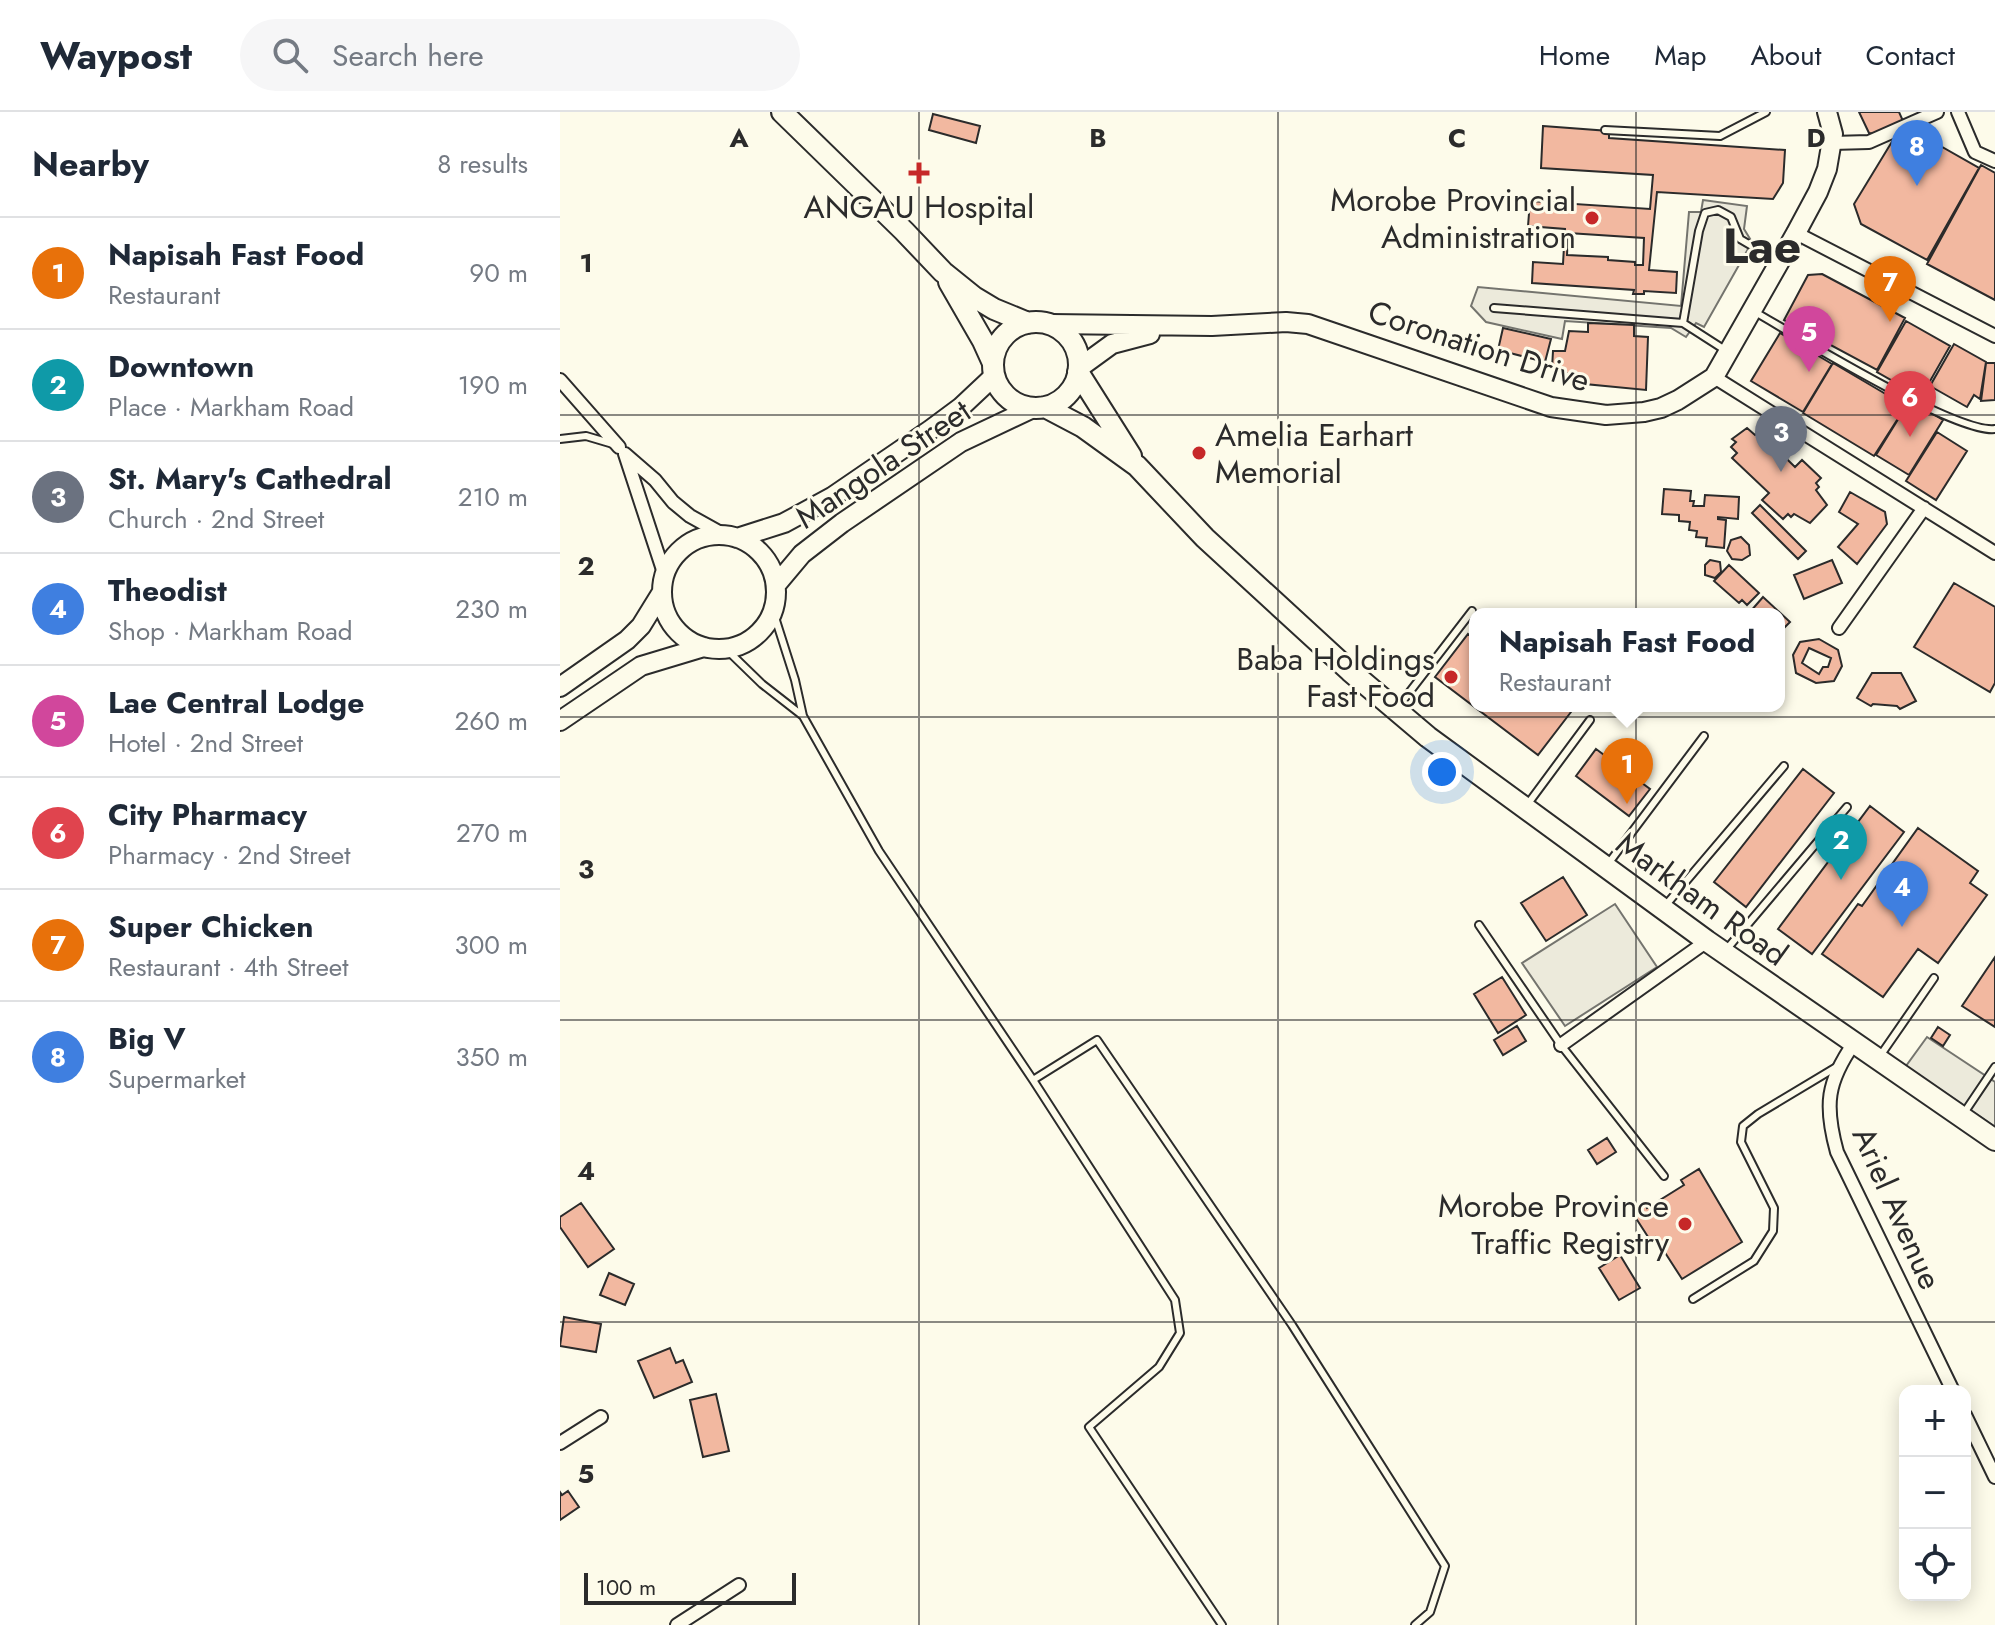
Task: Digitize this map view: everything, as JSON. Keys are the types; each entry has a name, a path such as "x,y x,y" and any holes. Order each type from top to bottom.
{"main road":[{"path":"782,112 943,272 984,303 1028,323"},
{"name":"Coronation Drive","path":"1051,324 1308,324 1539,403 1583,414 1644,412 1661,408 1714,377 1796,233 1827,169 1832,143 1831,120 1827,112"},
{"path":"943,272 983,341 994,369 1005,395 1024,406 1040,407 1067,395 1079,370 1078,354 1063,331 1051,324 1028,323 1017,326 1000,341 994,369"},
{"name":"Coronation Drive","path":"1079,370 1103,349 1120,340 1212,326"},
{"name":"Mangola Street","path":"731,537 784,523 832,497 961,407 994,369"},
{"name":"Markham Road","path":"1079,370 1137,466"},
{"name":"Mangola Street","path":"776,585 802,554 842,523 961,442 1040,407"},
{"name":"Markham Road","path":"1040,407 1083,427 1137,466 1205,538 1428,737 1715,947 1995,1140"},
{"path":"560,687 627,640 641,626 671,562 682,550 710,536 731,537 751,545 763,556 776,585 773,611 766,625 755,636 726,649 704,647 641,666 560,721"},
{"path":"663,584 664,607 678,632 704,647"}],"street":[{"path":"1832,143 1869,142 1937,112"},
{"path":"1958,112 1975,152 1995,161"},
{"path":"1796,233 1995,336"},
{"path":"1714,377 1995,553"},
{"path":"560,380 622,450 690,516 731,537"},
{"path":"622,450 663,584"},
{"path":"1839,628 1924,508"},
{"path":"1561,1045 1715,947"},
{"name":"Ariel Avenue","path":"1854,1043 1838,1066 1830,1086 1837,1152 1950,1385"},
{"path":"560,1443 601,1417"},
{"path":"1971,1427 1995,1477"},
{"path":"677,1625 739,1585"}],"lane":[{"path":"1605,130 1720,136 1766,112"},
{"path":"1683,323 1705,213 1718,210 1731,217 1740,239 1779,262"},
{"path":"1494,308 1683,323 1728,352"},
{"path":"1751,311 1957,422 1995,429"},
{"path":"560,439 586,436 610,442 622,450"},
{"path":"773,611 803,716 879,851 1033,1080 1175,1300 1180,1333 1159,1367 1089,1427 1222,1625"},
{"path":"1396,710 1469,615"},
{"path":"726,649 762,684 803,716"},
{"path":"1525,808 1590,720"},
{"path":"1606,867 1704,736"},
{"path":"1663,909 1784,766"},
{"path":"1715,947 1847,807"},
{"path":"1479,925 1561,1045 1664,1176"},
{"path":"1878,1059 1934,978"},
{"path":"1033,1080 1097,1040 1292,1325 1445,1566 1430,1612 1415,1625"},
{"path":"1693,1299 1754,1261 1773,1231 1774,1208 1741,1142 1743,1126 1838,1066"},
{"path":"1962,1116 1995,1067"}],"shaded area":[{"path":"1703,200 1747,206 1744,229 1752,242 1704,327 1696,323 1686,337 1671,328 1565,321 1562,339 1486,322 1471,306 1478,287 1681,306 1689,212 1701,212"},
{"path":"1615,904 1657,967 1565,1026 1522,963"},
{"path":"1927,1037 1995,1082 1995,1127 1906,1066"}],"building":[{"path":"1859,112 1899,112 1903,121 1875,134 1869,133"},
{"path":"933,114 980,126 976,143 929,130"},
{"name":"Morobe Provincial Administration","path":"1543,126 1609,131 1609,138 1785,150 1783,183 1773,199 1657,192 1649,270 1677,272 1676,293 1644,291 1644,294 1633,294 1634,290 1532,283 1533,262 1563,264 1565,229 1528,226 1530,201 1650,209 1653,175 1541,168","holes":["1568,233 1644,238 1643,265 1608,260 1608,257 1567,255"]},
{"path":"1914,131 1979,168 1927,260 1861,224 1854,204 1893,140"},
{"path":"1981,165 1995,173 1995,300 1927,264"},
{"path":"1822,274 1905,318 1877,370 1784,320 1808,275"},
{"path":"1906,321 1950,346 1921,397 1877,372"},
{"path":"1588,323 1634,325 1634,336 1648,337 1646,390 1585,384 1585,380 1574,379 1575,374 1556,373 1552,369 1553,351 1565,351 1569,331 1588,332"},
{"path":"1503,328 1551,339 1545,362 1498,350"},
{"path":"1780,333 1832,364 1803,412 1751,381"},
{"path":"1954,344 1986,362 1980,399 1974,395 1967,407 1930,386"},
{"path":"1833,363 1906,406 1874,456 1803,413"},
{"path":"1986,363 1995,363 1995,400 1981,401"},
{"path":"1910,400 1943,420 1909,475 1876,455"},
{"path":"1747,428 1755,435 1759,432 1795,467 1802,460 1821,478 1816,483 1819,487 1816,490 1827,505 1810,523 1794,514 1791,517 1788,514 1783,519 1762,500 1769,493 1732,458 1737,453 1731,447 1736,442 1732,439"},
{"path":"1937,432 1967,451 1936,500 1906,481"},
{"path":"1664,489 1691,491 1693,506 1704,506 1705,495 1739,497 1738,519 1718,517 1726,520 1724,548 1706,546 1707,538 1696,537 1697,531 1689,530 1690,522 1679,521 1679,515 1662,514"},
{"path":"1850,492 1885,512 1887,524 1857,564 1838,547 1858,524 1839,512"},
{"path":"1760,505 1806,551 1798,559 1752,513"},
{"path":"1741,537 1749,545 1750,555 1742,560 1732,559 1727,551 1731,540"},
{"path":"1710,560 1720,562 1721,572 1715,578 1705,575 1705,565"},
{"path":"1832,560 1842,583 1804,599 1794,575"},
{"path":"1729,565 1759,593 1747,605 1742,600 1739,603 1714,581"},
{"path":"1954,583 1995,607 1995,683 1990,692 1914,647"},
{"path":"1763,597 1775,608 1753,608"},
{"path":"1468,634 1469,635 1469,703 1435,677"},
{"path":"1819,639 1838,650 1842,666 1834,681 1816,683 1796,673 1793,655 1800,642","holes":["1809,648 1831,658 1828,667 1823,667 1819,674 1802,663"]},
{"path":"1872,673 1901,673 1916,701 1900,709 1897,706 1871,706 1857,698"},
{"path":"1481,712 1571,712 1538,755"},
{"path":"1596,749 1650,789 1629,816 1576,776"},
{"path":"1803,769 1834,793 1746,907 1714,882"},
{"path":"1870,806 1904,832 1812,954 1778,929"},
{"path":"1918,828 1978,871 1970,883 1987,895 1938,963 1918,949 1883,997 1822,954 1858,904 1862,906"},
{"path":"1563,877 1587,915 1546,941 1521,903"},
{"path":"1995,957 1995,1027 1962,1006"},
{"path":"1502,977 1526,1015 1498,1033 1474,994"},
{"path":"1517,1026 1526,1041 1503,1055 1494,1040"},
{"path":"1938,1027 1950,1035 1943,1046 1931,1038"},
{"path":"1607,1138 1616,1152 1597,1164 1588,1150"},
{"name":"Morobe Province Traffic Registry","path":"1699,1169 1742,1242 1682,1279 1655,1237 1650,1240 1632,1212 1645,1204 1647,1208 1684,1185 1681,1180"},
{"path":"581,1203 614,1249 588,1267 560,1227 560,1217"},
{"path":"1620,1255 1640,1288 1619,1300 1599,1268"},
{"path":"609,1273 634,1284 625,1305 600,1295"},
{"path":"564,1317 601,1324 596,1352 560,1346"},
{"path":"670,1348 676,1363 683,1360 692,1382 654,1398 638,1361"},
{"path":"716,1394 729,1451 703,1457 690,1400"},
{"path":"568,1491 579,1507 560,1520 560,1492 562,1495"}],"place":[{"name":"ANGAU Hospital","path":"919,173"},
{"name":"Big V","path":"1917,186"},
{"name":"Morobe Provincial Administration","path":"1592,218"},
{"name":"Super Chicken","path":"1890,322"},
{"name":"Lae Central Lodge","path":"1809,372"},
{"name":"City Pharmacy","path":"1910,437"},
{"name":"Amelia Earhart Memorial","path":"1199,453"},
{"name":"St. Mary's Cathedral","path":"1781,472"},
{"name":"Baba Holdings Fast Food","path":"1451,677"},
{"name":"Napisah Fast Food","path":"1627,804"},
{"name":"Downtown","path":"1841,880"},
{"name":"Theodist","path":"1902,927"},
{"name":"Morobe Province Traffic Registry","path":"1685,1224"}],"district":[{"name":"Lae","path":"1762,246"}]}
